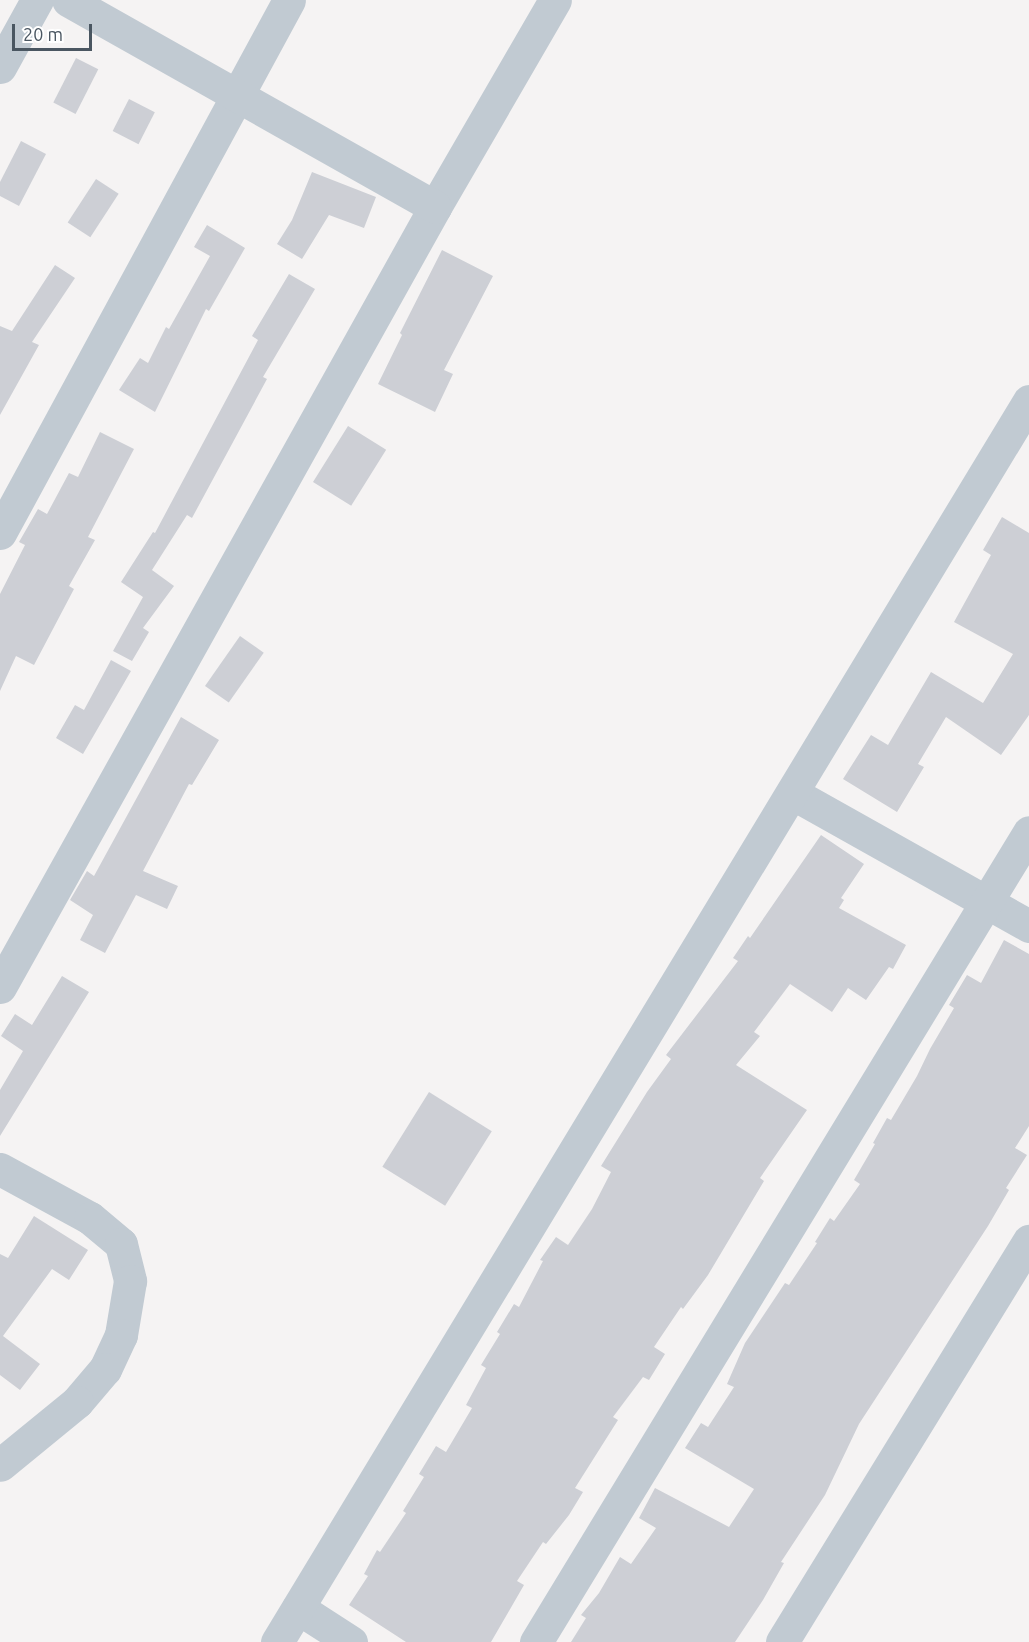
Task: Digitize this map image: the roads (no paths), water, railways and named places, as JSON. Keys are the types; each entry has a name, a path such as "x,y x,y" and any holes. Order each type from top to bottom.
{"street":[{"path":"0,67 37,0"},
{"path":"68,0 435,207"},
{"path":"0,533 235,95 289,0"},
{"path":"0,987 435,207 555,0"},
{"path":"277,1642 1029,401"},
{"path":"792,793 1029,926"},
{"path":"536,1642 1029,832"},
{"path":"0,1169 90,1218 121,1244 130,1281 121,1335 105,1369 77,1402 0,1465"},
{"path":"782,1642 1029,1241"},
{"path":"298,1608 351,1642"}]}
